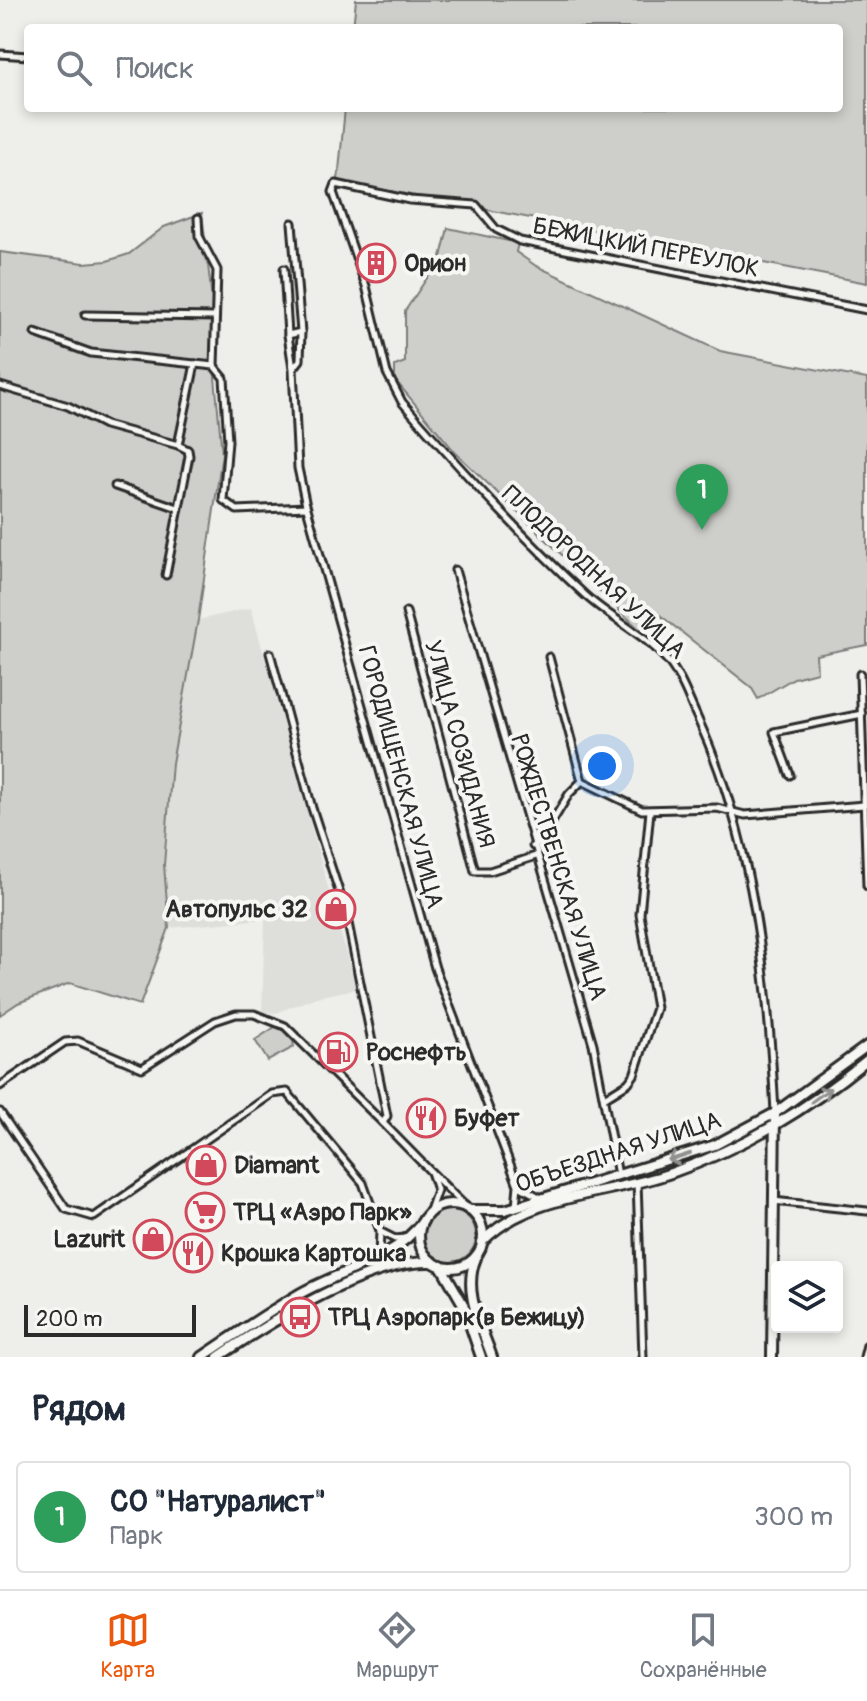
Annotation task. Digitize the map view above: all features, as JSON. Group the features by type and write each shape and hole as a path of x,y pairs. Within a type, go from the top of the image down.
{"main road":[{"name":"ОБЪЕЗДНАЯ УЛИЦА","path":"469,1210 496,1212 715,1145 775,1113 867,1046"},
{"name":"ОБЪЕЗДНАЯ УЛИЦА","path":"482,1242 523,1214 693,1165 774,1129 867,1060"},
{"path":"772,1357 775,1113"},
{"path":"202,1357 296,1296 379,1256 408,1238 429,1213 449,1204 469,1210 481,1224 482,1242 470,1282 492,1357"},
{"path":"423,1221 422,1248 437,1264 463,1304 481,1357"},
{"path":"218,1357 280,1317 379,1271 406,1262 461,1266 478,1253"}],"street":[{"path":"0,54 24,56"},
{"name":"БЕЖИЦКИЙ ПЕРЕУЛОК","path":"336,184 410,200 476,205 496,229 520,241 867,310"},
{"name":"ПЛОДОРОДНАЯ УЛИЦА","path":"336,184 333,196 366,286 387,373 402,402 540,552 588,597 667,660 713,753 734,812 768,997 775,1113"},
{"path":"198,218 199,236 217,270 214,366 224,378 228,441 223,500 237,510 306,507"},
{"name":"ГОРОДИЩЕНСКАЯ УЛИЦА","path":"292,223 301,332 300,360 293,369"},
{"name":"ГОРОДИЩЕНСКАЯ УЛИЦА","path":"284,269 298,468 306,507 435,968 518,1185"},
{"path":"85,315 215,317"},
{"path":"288,335 301,332"},
{"path":"35,333 91,353 214,366"},
{"path":"178,445 195,364"},
{"path":"0,386 68,406 105,425 188,450 166,575"},
{"path":"115,486 178,508"},
{"name":"РОЖДЕСТВЕНСКАЯ УЛИЦА","path":"455,570 593,1044 618,1176"},
{"name":"УЛИЦА СОЗИДАНИЯ","path":"406,612 475,871 490,871 536,856"},
{"path":"270,653 312,808 346,913 387,1116 383,1123"},
{"path":"549,657 582,781 622,802 650,811 717,808 754,814 864,805"},
{"path":"860,674 867,886"},
{"path":"790,775 774,732 862,714"},
{"path":"533,846 540,842 569,794 582,781"},
{"path":"604,1098 628,1083 634,1075 656,1008 640,914 650,811"},
{"path":"0,1086 65,1042 78,1041 142,1068 215,1021 236,1014 254,1014 285,1026 469,1210"},
{"path":"0,1112 66,1209 94,1217 272,1094 287,1092 363,1183 380,1231 379,1256"},
{"path":"429,1213 437,1190 431,1172"},
{"path":"636,1181 640,1194 643,1357"},
{"path":"516,1206 518,1185 541,1198"},
{"path":"773,1201 867,1211"},
{"path":"380,1231 395,1239 408,1238"},
{"path":"864,1357 867,1345"}],"shaded area":[{"path":"356,0 867,0 867,283 338,181 345,112 843,112 843,24 353,24"},
{"path":"202,213 214,317 214,366 222,454 198,620 172,763 164,865 169,928 140,1005 70,983 18,1003 0,1015 0,252 84,263 107,261 129,254 164,227"},
{"path":"448,228 518,243 516,252 536,266 720,351 867,379 867,645 816,655 817,672 794,678 758,699 751,687 651,608 640,630 455,452 395,380 395,366 405,362 405,311 441,257"},
{"path":"251,608 356,989 316,997 276,1013 262,1012 265,919 169,928 164,865 172,763 198,620"},
{"path":"278,1025 293,1041 294,1047 268,1061 255,1040"},
{"path":"450,1210 468,1218 476,1236 468,1254 450,1262 432,1254 424,1236 432,1218"}],"place":[{"name":"Орион","path":"376,263"},
{"name":"СО \"Натуралист\"","path":"702,530"},
{"name":"Автопульс 32","path":"336,909"},
{"name":"Роснефть","path":"338,1052"},
{"name":"Буфет","path":"426,1118"},
{"name":"Diamant","path":"206,1165"},
{"name":"ТРЦ «Аэро Парк»","path":"205,1212"},
{"name":"Lazurit","path":"153,1239"},
{"name":"Крошка Картошка","path":"193,1253"},
{"name":"ТРЦ Аэропарк(в Бежицу)","path":"300,1317"}]}
